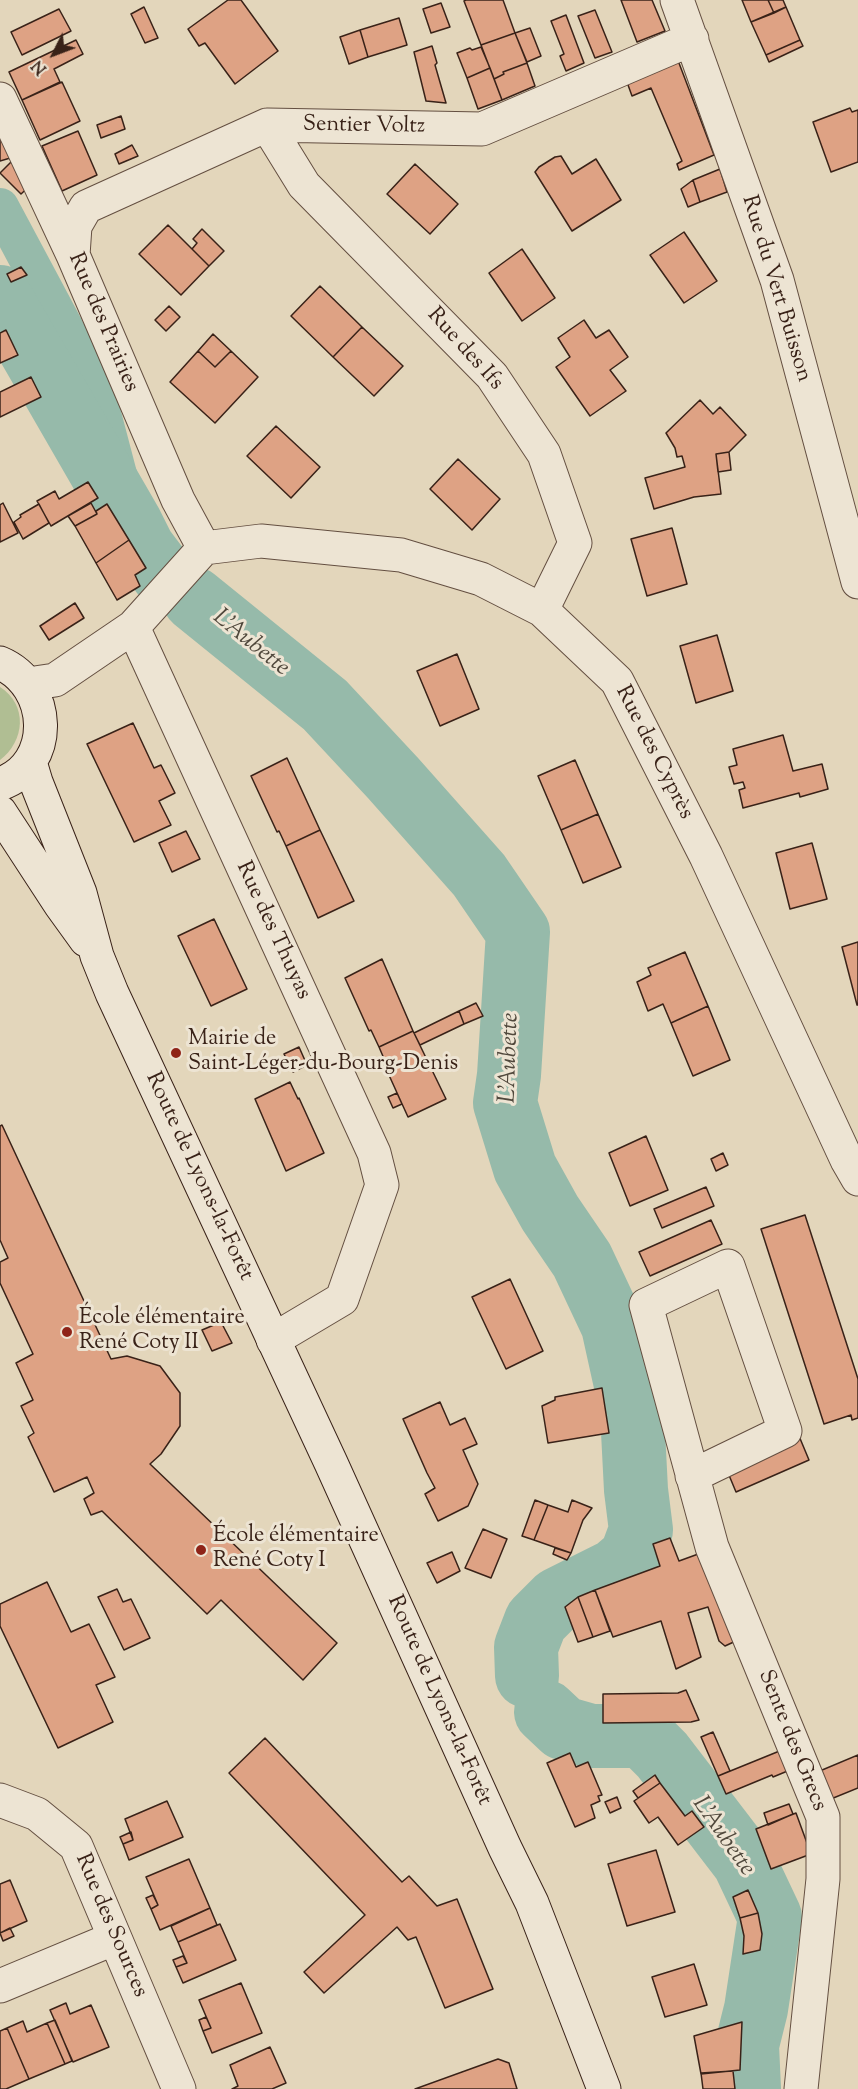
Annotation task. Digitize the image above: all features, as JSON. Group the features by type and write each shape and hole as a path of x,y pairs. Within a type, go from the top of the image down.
{"street":[{"name":"Rue du Vert Buisson","path":"677,0 777,280 858,582"},
{"name":"Sentier Voltz","path":"73,255 75,226 86,207 267,125 482,129 692,39"},
{"name":"Rue des Prairies","path":"0,99 73,255 178,500 204,548"},
{"name":"Rue des Ifs","path":"267,125 304,185 492,376 544,454 575,543 542,610"},
{"name":"Rue des Cyprès","path":"204,548 261,541 401,555 481,579 542,610 617,681 706,856 847,1160 858,1179"},
{"path":"28,684 54,680 133,627 204,548"},
{"name":"Rue des Thuyas","path":"133,627 374,1153 382,1185 342,1299 273,1340"},
{"path":"0,663 13,670 28,684 38,702 42,722 39,742 30,762 19,773 0,784"},
{"name":"Route de Lyons-la-Forêt","path":"30,762 80,893 97,956 532,1903 604,2089"},
{"name":"Route de Lyons-la-Forêt","path":"0,812 97,956"},
{"name":"Sente des Grecs","path":"692,1476 785,1431 728,1266 646,1305 692,1476 712,1547 823,1817 823,1879 801,2089"},
{"name":"Rue des Sources","path":"0,1800 37,1814 76,1846 179,2089"},
{"path":"0,1986 115,1938"}],"green space":[{"path":"0,687 15,703 20,723 14,743 0,760"}],"building":[{"path":"228,0 241,0 278,51 235,84 205,43 199,46 188,29"},
{"path":"503,0 515,33 481,45 464,1"},
{"path":"621,0 652,0 665,31 637,42"},
{"path":"742,0 768,0 774,13 751,22"},
{"path":"768,0 783,0 786,7 774,13"},
{"path":"441,3 450,27 431,33 423,9"},
{"path":"144,7 158,38 145,43 131,14"},
{"path":"786,7 800,40 766,55 751,22"},
{"path":"59,9 71,31 22,55 11,32"},
{"path":"595,10 612,52 595,58 578,16"},
{"path":"566,15 584,63 566,71 560,56 564,54 551,21"},
{"path":"399,18 407,45 368,57 360,30"},
{"path":"530,28 541,56 527,62 515,33"},
{"path":"360,30 368,57 349,64 340,37"},
{"path":"515,33 527,63 503,72 504,74 494,79 481,45"},
{"path":"76,40 83,54 54,69 60,82 22,100 9,72"},
{"path":"800,40 803,46 769,62 766,55"},
{"path":"432,46 446,103 426,101 414,52"},
{"path":"481,47 490,68 467,78 457,53"},
{"path":"674,50 714,155 679,170 677,164 682,161 651,88 632,96 623,71"},
{"path":"527,63 535,86 502,100 494,79 504,74 503,72"},
{"path":"490,68 502,100 478,109 467,78"},
{"path":"62,82 80,121 40,140 22,100"},
{"path":"850,108 852,112 858,110 858,162 831,172 813,122"},
{"path":"121,116 125,129 101,138 97,125"},
{"path":"0,131 17,156 0,161"},
{"path":"78,131 97,175 62,191 42,146"},
{"path":"132,145 138,156 119,164 115,154"},
{"path":"561,156 572,174 596,159 621,200 572,231 535,172 555,157"},
{"path":"12,161 33,183 21,194 0,173"},
{"path":"415,164 458,204 430,234 387,194"},
{"path":"720,169 727,192 700,202 693,180"},
{"path":"693,180 700,202 688,207 681,189"},
{"path":"168,225 209,266 181,295 139,254"},
{"path":"202,229 224,251 209,266 192,249 197,243 193,239"},
{"path":"684,232 717,281 684,303 650,255"},
{"path":"522,249 555,298 522,321 489,273"},
{"path":"21,267 27,275 11,282 7,274"},
{"path":"320,286 362,327 333,357 291,316"},
{"path":"169,306 180,317 166,331 155,320"},
{"path":"584,320 596,338 609,330 628,357 610,370 626,391 590,416 556,367 570,357 558,338"},
{"path":"362,327 403,366 374,396 333,357"},
{"path":"6,330 18,355 0,363 0,333"},
{"path":"213,334 231,351 215,367 198,351"},
{"path":"198,351 215,367 231,351 258,377 215,423 170,382"},
{"path":"31,377 41,397 0,417 0,392"},
{"path":"700,400 713,414 720,407 746,435 729,452 716,454 721,494 694,497 654,509 645,478 685,467 682,456 677,457 675,448 666,433"},
{"path":"276,426 320,467 291,498 247,456"},
{"path":"729,452 731,470 718,472 716,454"},
{"path":"458,459 500,499 472,530 430,489"},
{"path":"88,482 98,498 51,526 37,501 55,491 59,499"},
{"path":"3,503 18,533 0,542 0,505"},
{"path":"91,503 97,514 75,526 68,516"},
{"path":"39,504 49,523 23,539 14,522 21,517 20,515"},
{"path":"107,504 129,540 96,563 75,526 97,514 96,511"},
{"path":"672,528 687,584 647,596 631,539"},
{"path":"129,540 146,568 135,575 140,586 117,600 96,563"},
{"path":"75,603 84,618 49,640 40,626"},
{"path":"717,635 733,691 696,703 680,646"},
{"path":"457,654 479,709 440,726 417,671"},
{"path":"133,723 154,768 161,765 175,793 159,801 171,825 134,842 87,744"},
{"path":"783,735 793,771 822,764 828,789 800,797 799,793 743,808 739,790 745,788 743,782 734,784 729,767 737,765 733,749"},
{"path":"287,758 320,830 286,846 251,776"},
{"path":"575,760 598,814 561,830 538,776"},
{"path":"598,814 621,867 583,883 561,830"},
{"path":"320,830 354,901 318,918 286,846"},
{"path":"186,831 200,859 172,872 159,843"},
{"path":"812,843 827,899 790,909 776,853"},
{"path":"214,919 247,989 211,1006 178,936"},
{"path":"858,942 858,1005 857,1005 842,947"},
{"path":"685,952 708,1006 671,1023 663,1004 648,1011 637,982 651,975 648,968"},
{"path":"382,959 413,1031 379,1047 371,1030 369,1031 345,978"},
{"path":"476,1003 483,1016 464,1024 459,1011"},
{"path":"708,1006 730,1060 693,1076 671,1023"},
{"path":"459,1011 464,1024 420,1045 414,1033"},
{"path":"413,1031 446,1099 408,1117 383,1062 385,1061 379,1047"},
{"path":"299,1047 307,1065 293,1072 284,1054"},
{"path":"290,1082 324,1153 286,1171 255,1099"},
{"path":"397,1093 402,1104 393,1108 388,1097"},
{"path":"2,1125 111,1359 127,1356 160,1366 180,1393 180,1426 161,1454 150,1464 337,1643 303,1680 221,1600 207,1614 102,1511 91,1515 84,1499 94,1493 87,1477 54,1492 28,1437 34,1433 21,1406 33,1400 16,1363 33,1354 0,1283 0,1262 8,1258 0,1240 0,1126"},
{"path":"646,1136 668,1190 630,1206 609,1153"},
{"path":"723,1153 728,1165 716,1171 711,1159"},
{"path":"706,1187 714,1206 662,1228 654,1209"},
{"path":"805,1215 858,1379 858,1418 852,1420 851,1415 824,1424 761,1229"},
{"path":"711,1220 722,1244 650,1276 639,1252"},
{"path":"510,1279 543,1351 506,1369 472,1297"},
{"path":"221,1322 232,1343 212,1351 202,1330"},
{"path":"602,1388 609,1433 548,1443 542,1406 555,1400 555,1397"},
{"path":"440,1402 450,1425 465,1418 477,1444 463,1450 478,1484 468,1506 438,1521 425,1494 435,1488 403,1419"},
{"path":"799,1436 809,1460 736,1492 726,1468"},
{"path":"535,1500 548,1505 534,1540 522,1536"},
{"path":"572,1500 592,1508 583,1520 571,1553 534,1540 548,1505 568,1512"},
{"path":"483,1529 507,1539 491,1578 465,1568"},
{"path":"670,1538 679,1561 701,1553 738,1640 725,1646 719,1641 708,1607 688,1613 701,1657 676,1669 661,1621 613,1637 595,1590 660,1566 653,1544"},
{"path":"555,1548 571,1553 567,1560 553,1554"},
{"path":"452,1552 460,1571 437,1583 427,1563"},
{"path":"47,1582 71,1632 89,1624 115,1677 96,1685 113,1722 58,1748 0,1626 0,1604"},
{"path":"117,1589 123,1602 131,1599 150,1638 124,1650 98,1597"},
{"path":"595,1590 610,1631 593,1637 578,1597"},
{"path":"578,1597 593,1637 578,1642 565,1607"},
{"path":"686,1690 699,1720 603,1723 603,1694 678,1693"},
{"path":"713,1732 730,1771 718,1776 701,1737"},
{"path":"265,1738 402,1882 409,1876 437,1906 457,1899 493,1989 445,2008 416,1937 408,1940 397,1927 324,1993 304,1972 365,1915 229,1773"},
{"path":"782,1750 790,1770 726,1794 718,1776"},
{"path":"570,1753 576,1767 588,1762 602,1795 598,1796 600,1801 591,1805 595,1818 575,1827 547,1763"},
{"path":"858,1755 858,1788 826,1801 815,1773"},
{"path":"655,1775 660,1783 638,1798 633,1791"},
{"path":"660,1783 685,1816 692,1811 704,1827 678,1845 658,1817 649,1823 634,1801"},
{"path":"617,1797 621,1808 610,1813 605,1802"},
{"path":"167,1801 183,1837 129,1860 123,1844 133,1840 125,1819"},
{"path":"789,1804 793,1814 768,1825 764,1813"},
{"path":"796,1813 811,1854 771,1869 756,1829"},
{"path":"131,1832 133,1840 123,1844 120,1837"},
{"path":"656,1850 675,1912 627,1926 608,1864"},
{"path":"189,1859 210,1908 160,1930 151,1909 158,1905 146,1877"},
{"path":"10,1880 27,1921 0,1933 0,1884"},
{"path":"748,1890 758,1913 740,1918 733,1897"},
{"path":"153,1895 158,1905 151,1909 146,1898"},
{"path":"210,1908 217,1925 178,1942 171,1926"},
{"path":"758,1913 762,1934 760,1950 743,1954 744,1936 740,1918"},
{"path":"220,1924 236,1960 183,1983 176,1967 187,1963 178,1942"},
{"path":"10,1928 14,1936 3,1941 0,1933"},
{"path":"183,1956 187,1963 176,1967 173,1960"},
{"path":"694,1964 707,2005 665,2017 652,1977"},
{"path":"241,1983 262,2033 212,2053 203,2031 211,2028 199,2000"},
{"path":"66,2003 70,2014 91,2005 109,2047 73,2062 50,2010"},
{"path":"206,2017 211,2028 203,2031 199,2020"},
{"path":"55,2020 72,2061 65,2064 47,2023"},
{"path":"23,2021 27,2032 47,2023 65,2064 29,2079 7,2028"},
{"path":"742,2022 740,2070 701,2074 694,2036"},
{"path":"7,2028 29,2079 6,2089 0,2089 0,2031"},
{"path":"270,2047 286,2083 272,2089 232,2089 238,2086 230,2065"},
{"path":"498,2059 509,2063 517,2089 415,2089"},
{"path":"733,2071 735,2089 703,2089 701,2073"}],"waterway":[{"path":"0,207 94,383 131,524"},
{"name":"L'Aubette","path":"0,297 143,548 168,581"},
{"name":"L'Aubette","path":"194,599 325,705 479,875 518,932 509,1075 505,1103 525,1168 550,1213 582,1260 613,1326 632,1412 636,1490 641,1530 631,1557 616,1570 558,1599 536,1621 526,1647 527,1676"},
{"name":"L'Aubette","path":"546,1712 563,1728 591,1736 643,1736 662,1755 744,1862 770,1917 756,2009 747,2045 749,2089"}],"place":[{"name":"Mairie de Saint-Léger-du-Bourg-Denis","path":"176,1053"},
{"name":"École élémentaire René Coty II","path":"67,1332"},
{"name":"École élémentaire René Coty I","path":"201,1550"}]}
